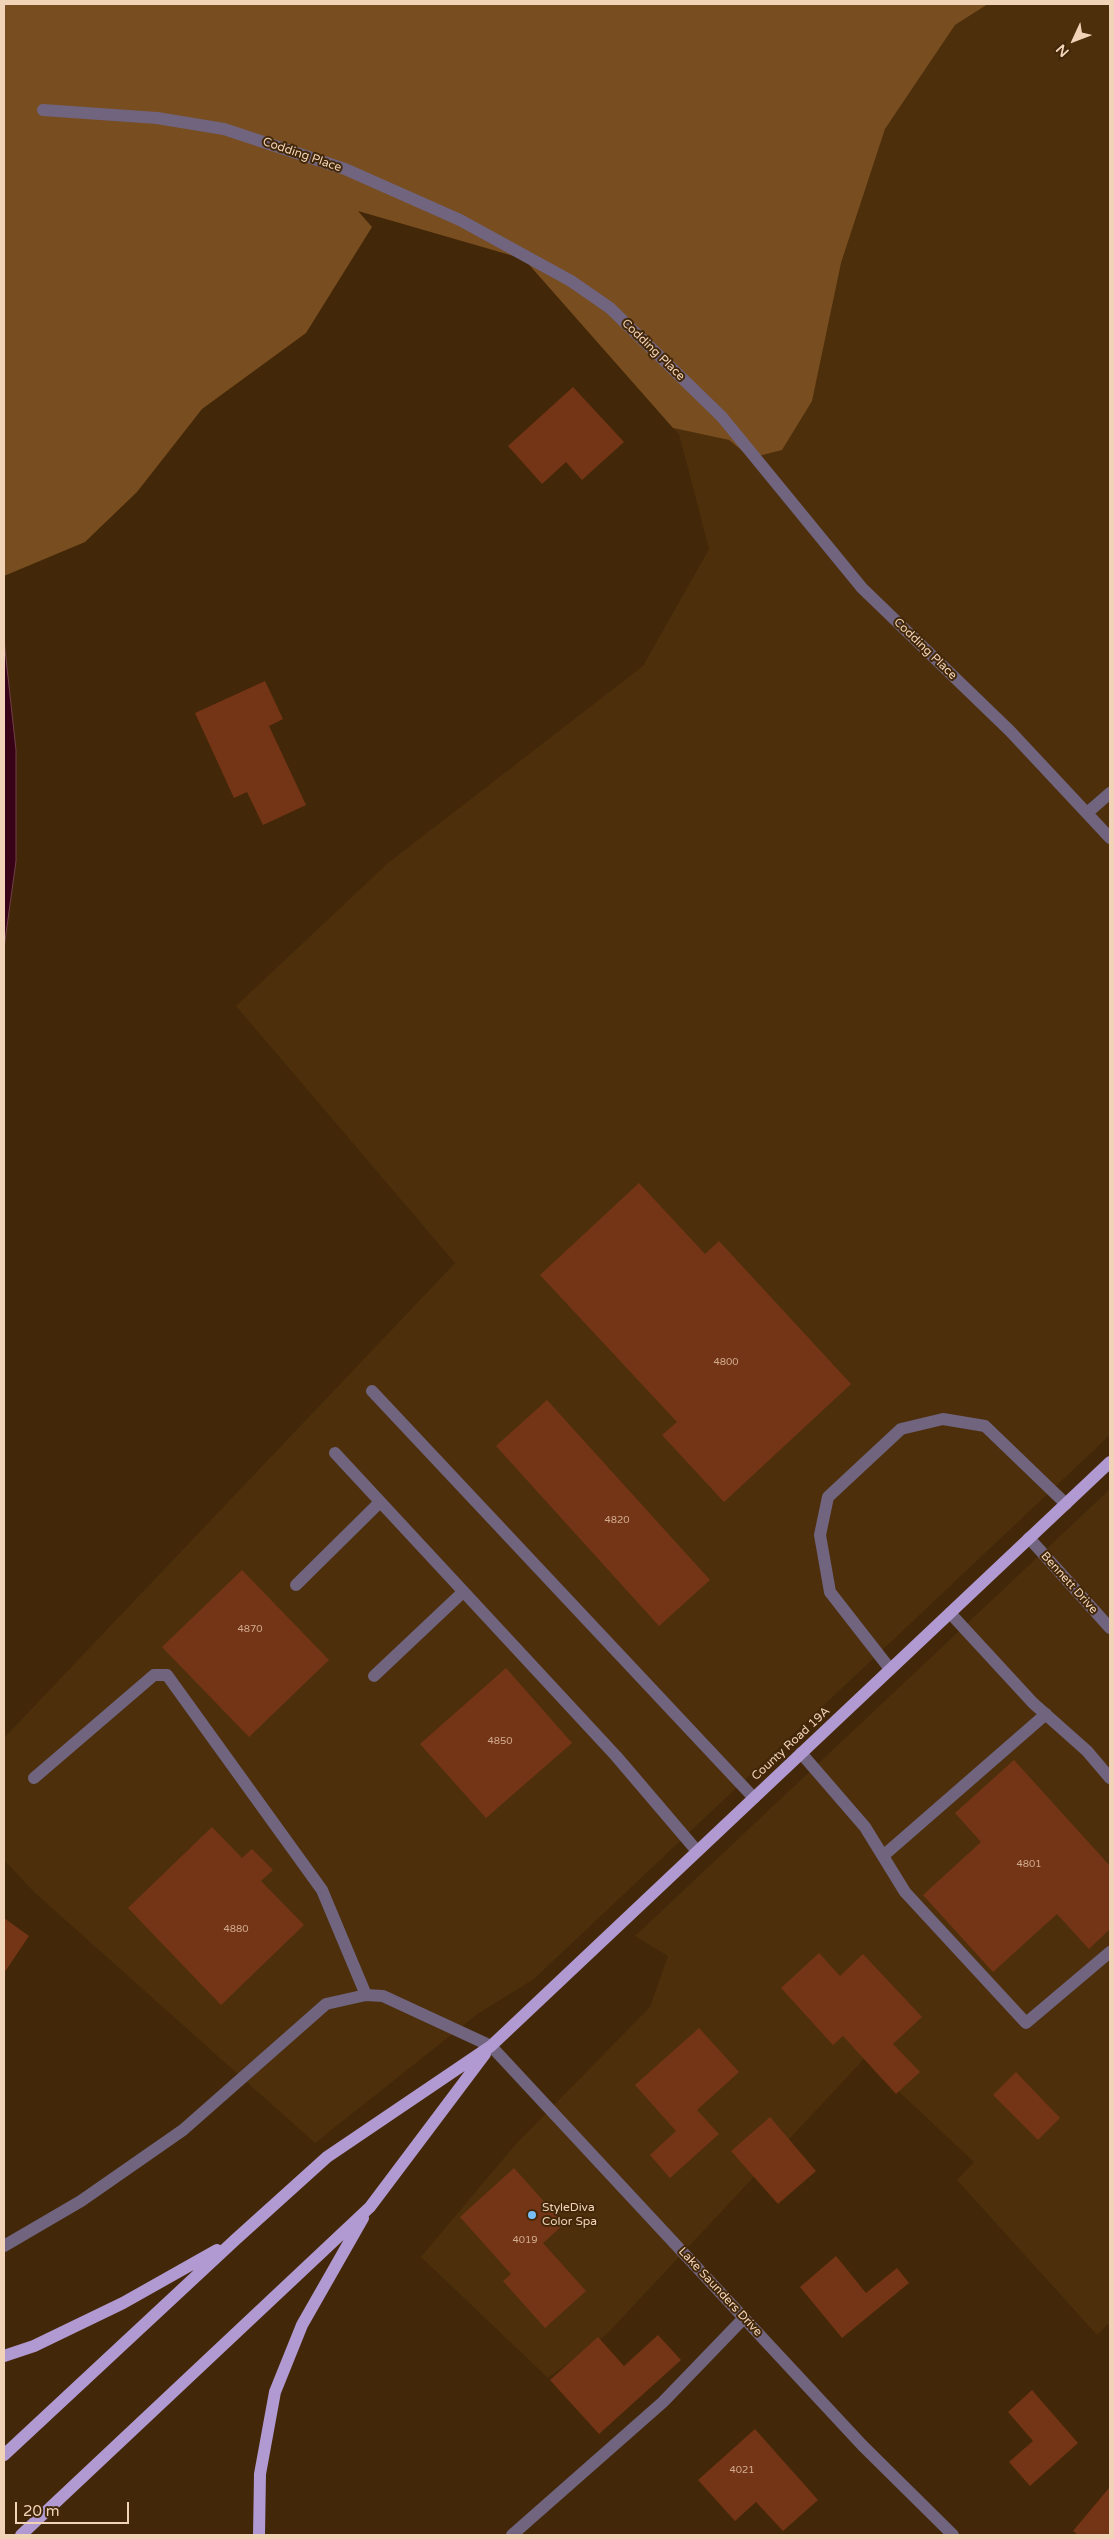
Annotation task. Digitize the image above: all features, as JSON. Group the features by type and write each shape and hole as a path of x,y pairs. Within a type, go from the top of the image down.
{"main road":[{"name":"County Road 19A","path":"491,2046 1110,1462"},
{"path":"259,2535 260,2474 275,2392 302,2325 370,2207 491,2046"},
{"path":"4,2456 235,2240 327,2158 491,2046"},
{"path":"22,2535 370,2207"},
{"path":"4,2356 34,2346 123,2303 235,2240"}],"street":[{"name":"Codding Place","path":"43,110 158,118 224,129 345,170 460,220 572,281 610,308 722,417 862,588 1010,731 1110,838"},
{"path":"1087,813 1110,793"},
{"path":"372,1391 754,1798"},
{"path":"890,1670 830,1592 820,1535 828,1496 901,1429 943,1419 985,1426 1066,1504"},
{"path":"335,1454 616,1756 697,1851"},
{"path":"296,1585 380,1502"},
{"name":"Bennett Drive","path":"1029,1538 1110,1628"},
{"path":"374,1676 463,1592"},
{"path":"950,1613 1046,1714 1087,1751 1110,1778"},
{"path":"34,1778 154,1675 167,1676 322,1890 366,1995"},
{"path":"883,1856 1046,1714"},
{"path":"802,1753 864,1827 905,1892 1026,2023 1110,1952"},
{"path":"4,2246 81,2201 183,2130 326,2004 366,1995 383,1996 491,2046"},
{"name":"Lake Saunders Drive","path":"491,2046 862,2444 953,2535"},
{"path":"512,2535 662,2402 744,2318"}],"shaded area":[{"path":"4,4 988,4 955,25 885,129 841,263 812,401 782,450 751,458 729,440 673,428 524,259 358,211 372,227 306,333 202,409 137,492 85,542 4,576"},
{"path":"988,4 1110,4 1110,1435 534,1979 479,2013 315,2143 34,1892 4,1860 4,1738 455,1263 236,1006 388,863 643,666 709,549 679,434 673,428 729,440 751,458 841,263 885,129 955,25"},
{"path":"4,640 16,750 16,861 4,948"},
{"path":"1110,1489 1110,2322 1097,2335 957,2180 974,2162 864,2059 606,2335 548,2378 421,2257 515,2145 650,2007 668,1956 635,1936"}],"building":[{"path":"573,387 624,442 582,480 566,462 542,484 508,446"},
{"path":"265,681 283,719 269,726 306,805 263,825 247,792 234,798 195,713"},
{"path":"639,1183 705,1254 719,1241 851,1384 724,1502 662,1435 677,1422 540,1275"},
{"path":"547,1400 710,1580 659,1626 496,1446"},
{"path":"242,1570 329,1660 249,1737 162,1647"},
{"path":"506,1668 572,1743 486,1818 420,1744"},
{"path":"1014,1760 1110,1866 1110,1929 1089,1949 1057,1914 993,1972 923,1895 981,1842 955,1813"},
{"path":"212,1827 242,1858 252,1849 273,1870 261,1881 304,1925 221,2005 128,1908"},
{"path":"4,1918 29,1936 4,1973"},
{"path":"819,1953 840,1976 863,1954 922,2017 893,2044 920,2072 896,2094 843,2036 833,2045 781,1988"},
{"path":"699,2028 739,2072 697,2110 719,2134 670,2178 650,2155 676,2131 635,2085"},
{"path":"1016,2072 1060,2118 1038,2140 993,2095"},
{"path":"770,2117 816,2171 778,2204 731,2151"},
{"path":"514,2168 564,2224 543,2243 586,2291 545,2328 503,2281 511,2274 460,2217"},
{"path":"836,2256 866,2293 897,2268 909,2283 842,2338 800,2287"},
{"path":"658,2335 681,2360 599,2434 550,2380 598,2337 624,2366"},
{"path":"1032,2390 1078,2443 1030,2486 1009,2462 1033,2441 1008,2412"},
{"path":"755,2429 818,2500 783,2531 756,2502 735,2521 698,2480"},
{"path":"1109,2488 1110,2535 1078,2535 1073,2531"}],"place":[{"name":"StyleDiva Color Spa","path":"532,2215"}]}
